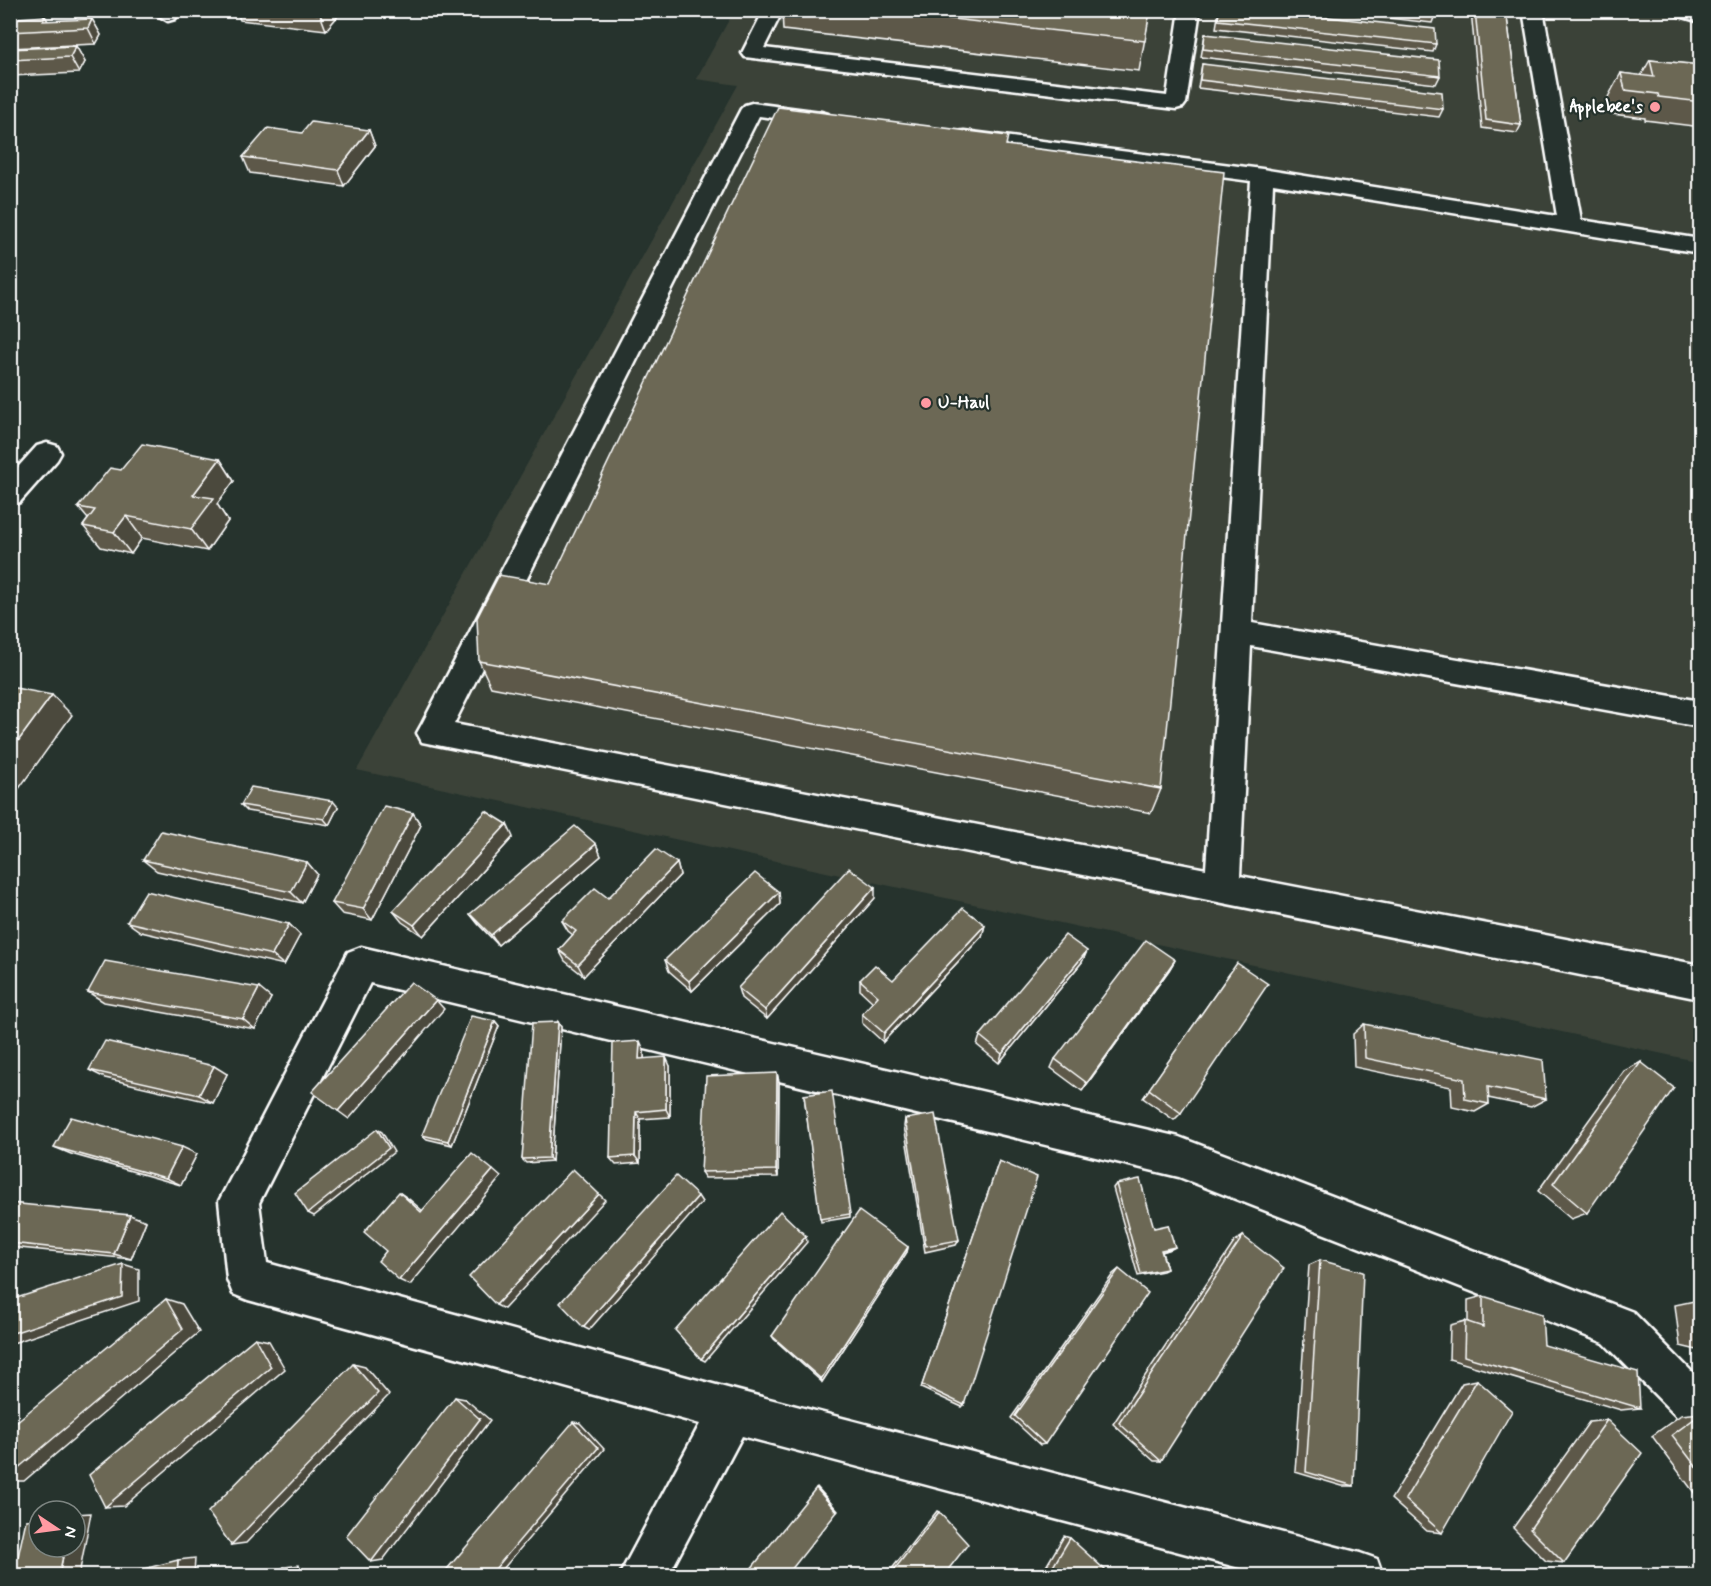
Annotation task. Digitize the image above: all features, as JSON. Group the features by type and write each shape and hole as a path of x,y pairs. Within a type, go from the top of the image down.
{"street":[{"path":"774,10 752,53 1176,103 1190,10"},
{"path":"1533,10 1569,223"},
{"path":"1680,10 1701,16"},
{"path":"847,122 752,109 433,733 1701,982"},
{"path":"942,134 1262,176 1569,223 1701,246"},
{"path":"1222,889 1262,176"},
{"path":"10,495 47,453"},
{"path":"1236,632 1701,714"},
{"path":"1360,1575 731,1411 248,1279 239,1201 361,964 1179,1156 1618,1327 1701,1410"},
{"path":"642,1575 731,1411"}],"shaded area":[{"path":"734,11 1700,11 1700,1062 357,770 738,85 696,79"}],"building":[{"path":"287,10 323,10 320,14"},
{"path":"874,10 1150,10 1145,41"},
{"path":"1219,10 1265,10 1435,29 1436,44 1218,20"},
{"path":"1394,10 1435,10 1435,15"},
{"path":"1475,10 1506,10 1521,125 1486,120"},
{"path":"45,16 43,21 92,19 88,28 10,32 10,23 16,22 18,18"},
{"path":"1205,34 1439,60 1440,76 1203,49"},
{"path":"76,46 70,57 10,60 10,49"},
{"path":"1650,60 1701,65 1701,102 1625,90 1621,73 1654,77"},
{"path":"1202,64 1442,92 1443,109 1200,80"},
{"name":"U-Haul","path":"778,107 1008,136 1006,145 1224,172 1161,789 479,661 477,618 499,575 550,584"},
{"path":"311,122 369,130 338,170 243,157 268,128 302,133"},
{"path":"142,444 220,459 193,495 214,498 191,529 126,516 114,532 83,526 95,510 78,507 110,468 121,470"},
{"path":"10,687 52,695 10,752"},
{"path":"251,787 333,801 324,819 241,805"},
{"path":"384,806 413,813 363,909 332,903"},
{"path":"486,811 507,824 414,925 393,911"},
{"path":"575,826 596,844 491,935 470,914"},
{"path":"161,831 307,862 291,892 143,860"},
{"path":"656,849 677,863 578,965 559,950 576,931 562,921 595,888 608,898"},
{"path":"849,868 875,887 765,1010 738,988"},
{"path":"755,873 779,892 689,981 665,960"},
{"path":"146,891 289,924 272,955 127,922"},
{"path":"963,908 985,925 884,1033 862,1014 878,996 860,980 875,965 893,980"},
{"path":"1065,935 1087,951 1002,1054 980,1036"},
{"path":"1146,940 1175,960 1087,1083 1055,1059"},
{"path":"105,961 259,988 243,1019 88,992"},
{"path":"1237,963 1268,984 1181,1113 1149,1089"},
{"path":"411,982 436,1000 338,1111 312,1092"},
{"path":"471,1016 495,1021 448,1141 422,1135"},
{"path":"558,1022 549,1158 522,1159 532,1023"},
{"path":"1364,1024 1543,1060 1546,1099 1488,1087 1489,1104 1465,1099 1464,1079 1365,1058"},
{"path":"105,1041 214,1066 199,1095 89,1070"},
{"path":"640,1041 639,1059 666,1057 666,1109 636,1112 635,1156 610,1158 613,1043"},
{"path":"1641,1062 1674,1088 1587,1213 1553,1184"},
{"path":"777,1073 776,1170 701,1172 706,1076"},
{"path":"832,1091 850,1214 820,1219 804,1095"},
{"path":"935,1114 959,1240 926,1246 905,1119"},
{"path":"71,1117 182,1147 166,1178 54,1147"},
{"path":"377,1129 389,1148 308,1213 295,1193"},
{"path":"472,1153 493,1170 399,1280 378,1261 386,1251 364,1232 399,1192 421,1212"},
{"path":"999,1161 1037,1177 964,1405 922,1385"},
{"path":"573,1169 599,1194 496,1305 469,1277"},
{"path":"676,1176 698,1196 583,1327 560,1303"},
{"path":"1140,1179 1154,1228 1168,1225 1175,1247 1161,1250 1167,1269 1141,1274 1116,1184"},
{"path":"10,1203 130,1215 114,1254 10,1243"},
{"path":"780,1211 806,1236 701,1359 675,1330"},
{"path":"859,1211 908,1247 821,1379 772,1336"},
{"path":"1243,1236 1284,1268 1161,1461 1119,1423"},
{"path":"1320,1260 1363,1272 1354,1486 1306,1472"},
{"path":"123,1264 122,1297 10,1334 10,1300"},
{"path":"1119,1269 1148,1293 1045,1444 1015,1416"},
{"path":"1483,1296 1542,1314 1544,1345 1638,1372 1640,1408 1464,1356 1465,1321 1483,1327"},
{"path":"166,1299 183,1329 10,1475 10,1427"},
{"path":"1694,1301 1701,1303 1701,1343 1700,1343"},
{"path":"255,1338 271,1367 105,1507 89,1475"},
{"path":"353,1364 378,1393 231,1545 208,1512"},
{"path":"1477,1380 1512,1411 1442,1533 1405,1499"},
{"path":"455,1397 480,1419 371,1562 346,1536"},
{"path":"1701,1414 1701,1473 1672,1435"},
{"path":"1607,1420 1642,1453 1564,1563 1530,1529"},
{"path":"573,1422 598,1448 490,1575 442,1575"},
{"path":"816,1488 837,1512 787,1575 746,1575"},
{"path":"939,1512 968,1544 944,1575 890,1575"},
{"path":"26,1520 27,1559 62,1559 59,1575 14,1575"},
{"path":"1070,1538 1105,1570 1102,1575 1048,1575"},
{"path":"178,1560 177,1575 132,1575 132,1572"},
{"path":"284,1567 287,1575 270,1575"}],"place":[{"name":"Applebee's","path":"1655,107"},
{"name":"U-Haul","path":"926,403"}]}
